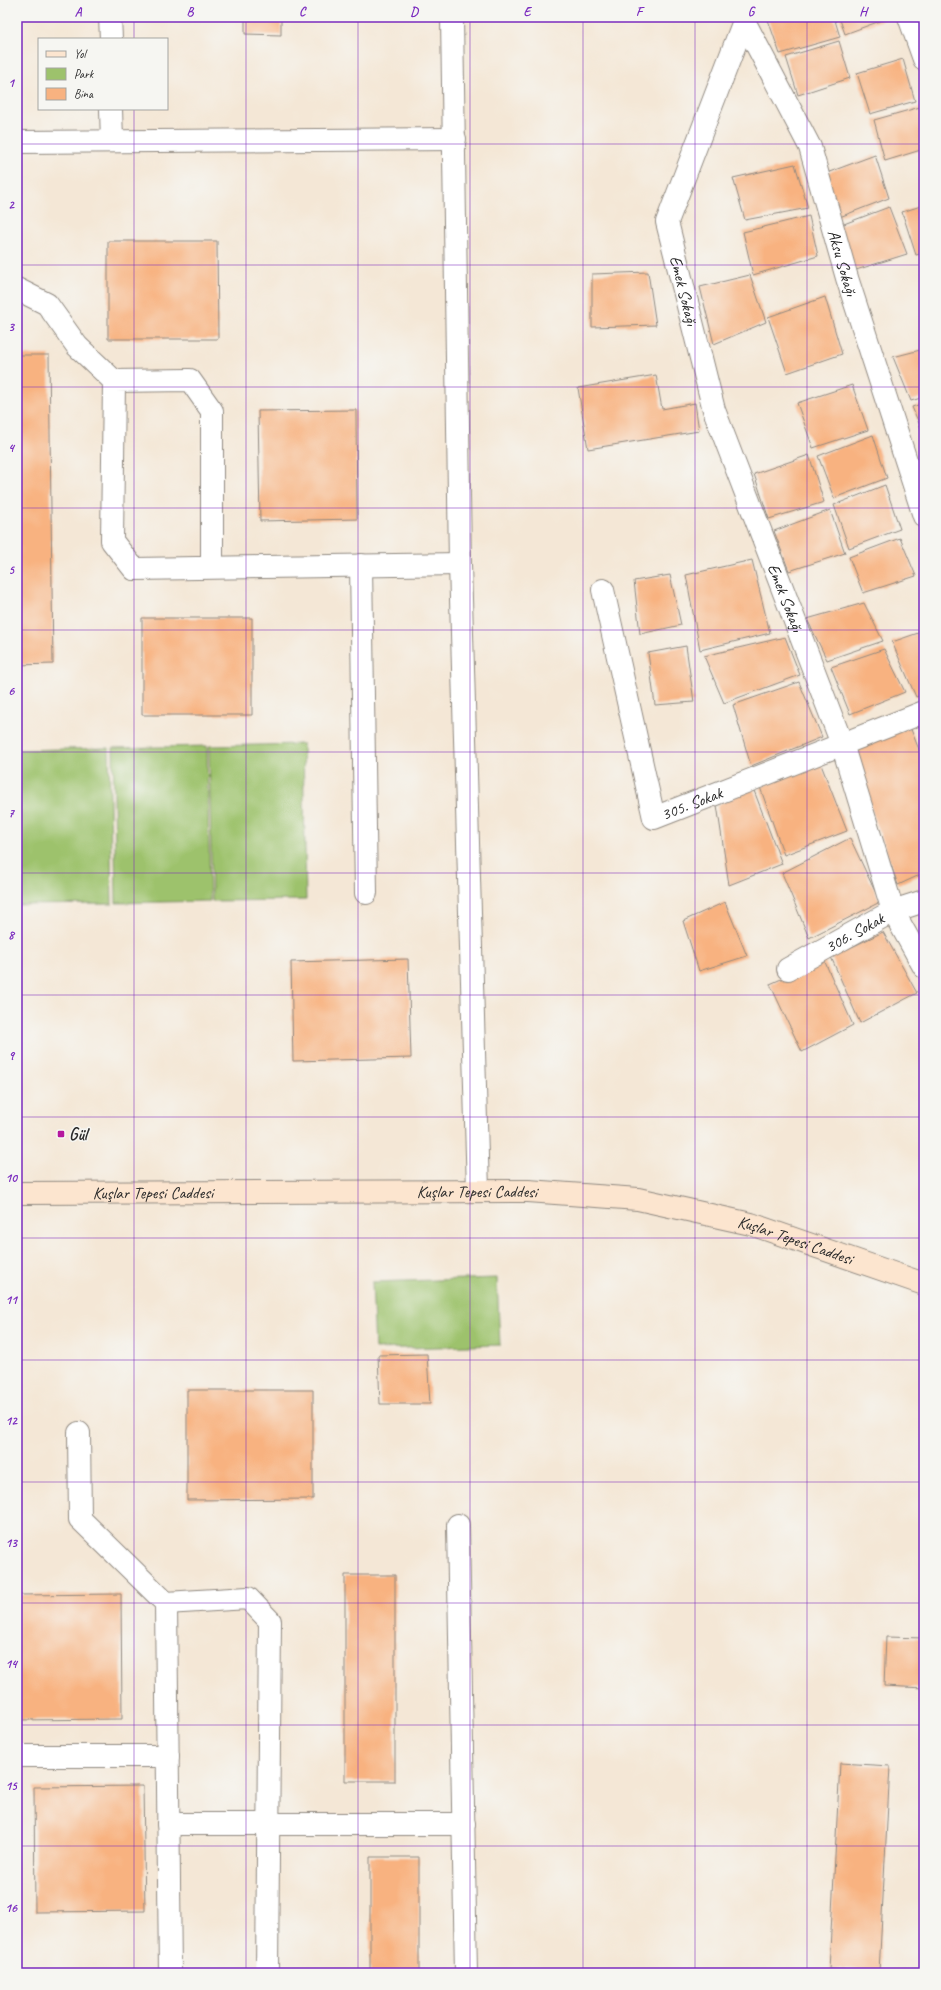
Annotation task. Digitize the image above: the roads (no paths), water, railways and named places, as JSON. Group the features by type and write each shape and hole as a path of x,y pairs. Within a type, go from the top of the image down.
{"street":[{"path":"110,17 111,38"},
{"path":"452,17 460,564 478,1191"},
{"path":"909,17 924,59"},
{"name":"Emek Sokağı","path":"743,19 667,222 714,410 842,744 893,911 924,967"},
{"name":"Aksu Sokağı","path":"743,19 810,147 847,278 924,516"},
{"path":"111,110 112,141"},
{"path":"17,142 454,139"},
{"path":"17,289 47,304 77,346 114,382 190,380 212,410 212,567"},
{"path":"114,382 112,541 134,568 460,564"},
{"path":"361,565 366,894"},
{"name":"305. Sokak","path":"603,590 654,818 924,712"},
{"name":"306. Sokak","path":"788,969 893,911 924,901"},
{"name":"Kuşlar Tepesi Caddesi","path":"17,1193 528,1191 638,1199 751,1224 924,1284"},
{"path":"79,1433 80,1519 166,1602 170,1973"},
{"path":"458,1525 466,1973"},
{"path":"166,1602 248,1598 270,1621 267,1973"},
{"path":"17,1756 168,1756"},
{"path":"168,1824 464,1824"}],"place":[{"name":"Gül","path":"61,1134"}]}
